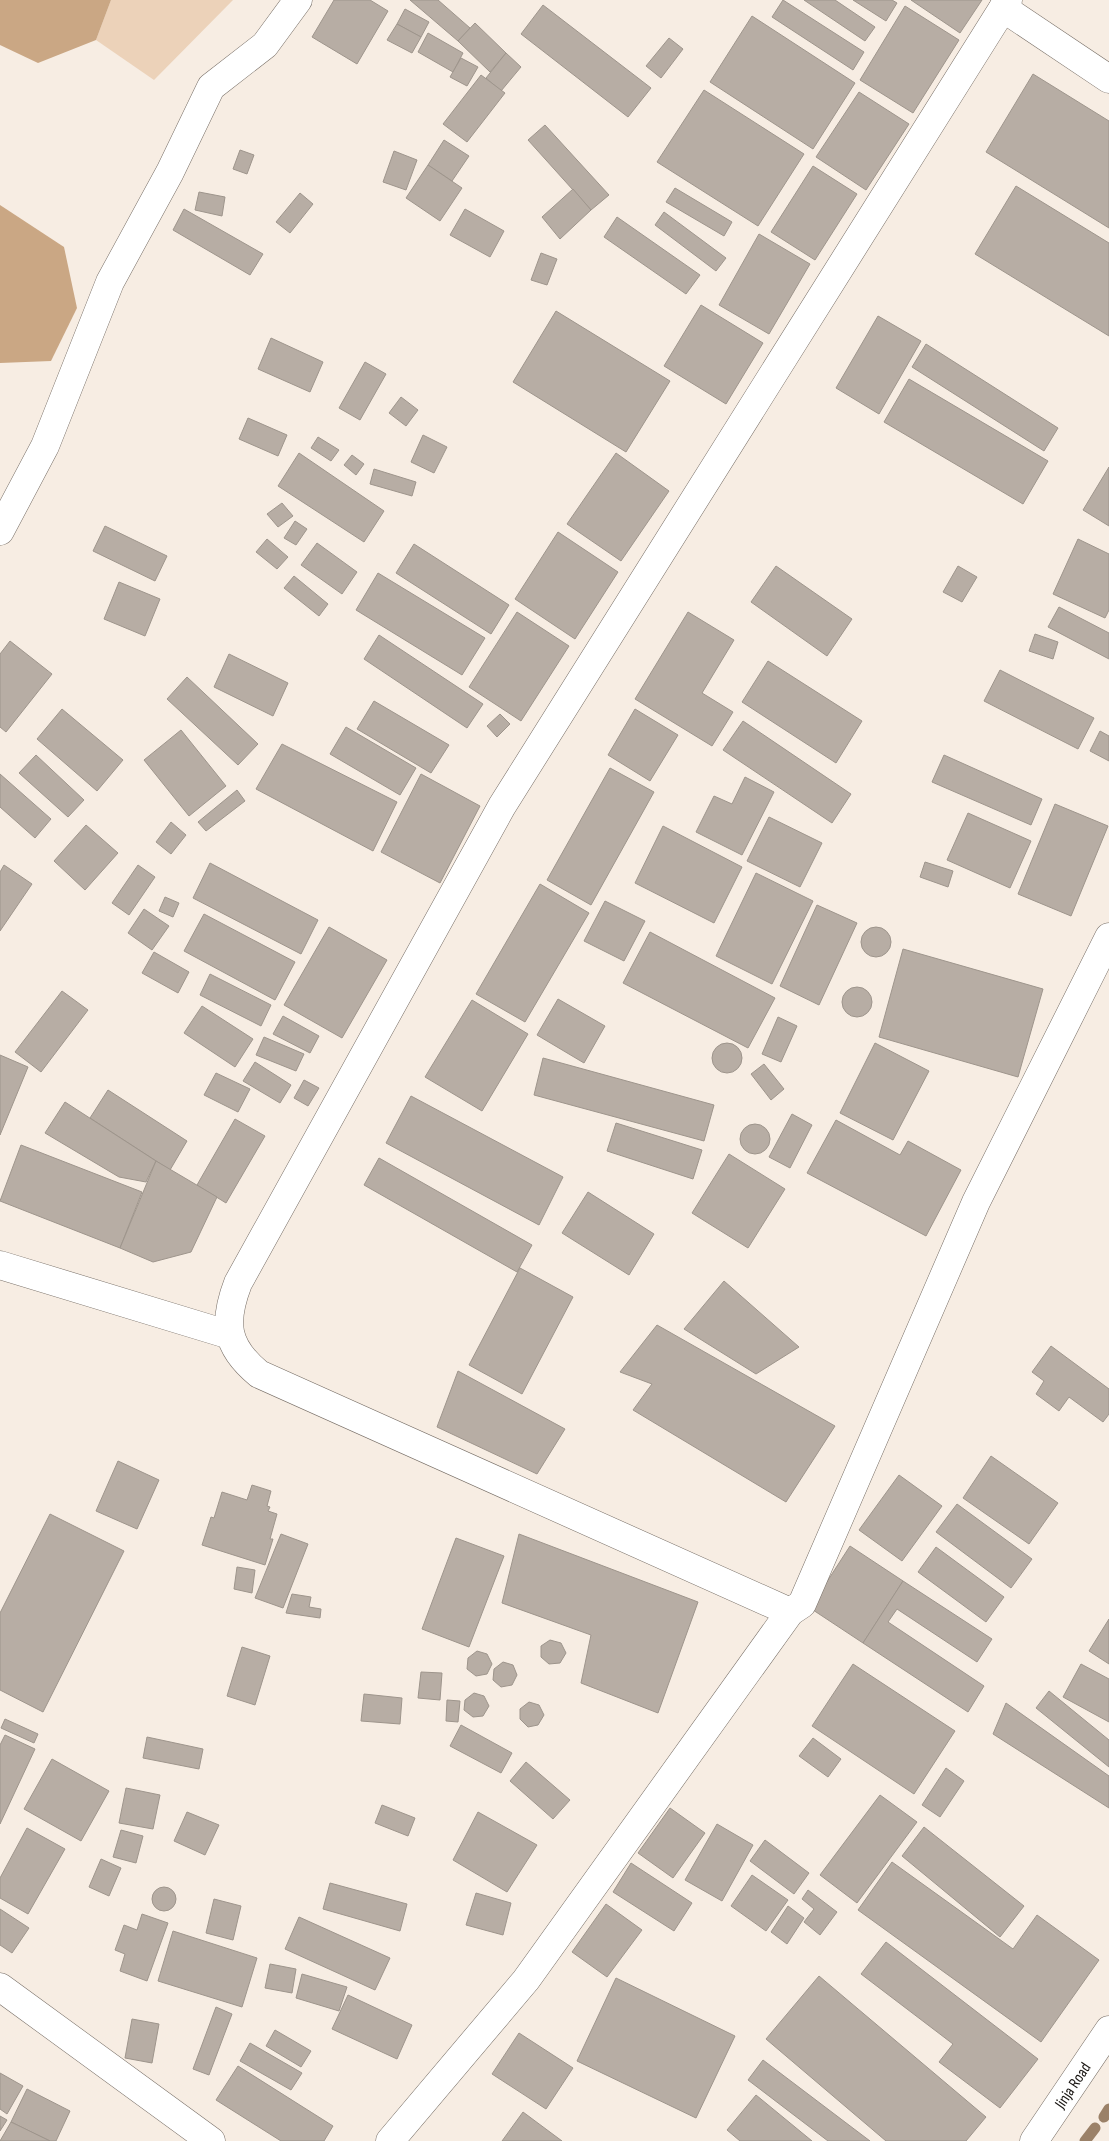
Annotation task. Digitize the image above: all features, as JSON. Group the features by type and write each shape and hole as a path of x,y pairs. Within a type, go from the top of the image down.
{"street":[{"path":"0,531 45,446 110,282 170,172 211,87 265,45 298,0"},
{"path":"790,1612 259,1374 243,1361 230,1335 228,1322 231,1301 238,1283 502,806 1005,4 1109,79"},
{"path":"390,2141 526,1980 790,1612 802,1604 976,1202 1109,937"},
{"path":"0,1265 230,1335"},
{"path":"0,1987 211,2141"},
{"name":"Jinja Road","path":"1034,2141 1109,2030"}],"shaded area":[{"path":"0,0 111,0 96,40 38,63 0,45"},
{"path":"111,0 233,0 154,80 96,40"},
{"path":"0,205 64,247 77,308 51,361 0,363"}],"building":[{"path":"334,0 370,0 388,11 357,64 312,37"},
{"path":"410,0 438,0 470,28 458,41"},
{"path":"783,0 864,52 853,70 772,17"},
{"path":"804,0 835,0 875,27 865,41"},
{"path":"853,0 892,0 897,3 886,21"},
{"path":"911,0 982,0 960,33"},
{"path":"543,5 651,88 628,117 521,34"},
{"path":"905,6 959,40 913,113 860,80"},
{"path":"405,9 429,22 421,37 397,24"},
{"path":"752,16 855,83 813,149 710,82"},
{"path":"475,23 506,53 490,72 458,41"},
{"path":"397,24 421,37 412,53 387,40"},
{"path":"428,33 463,53 453,72 418,52"},
{"path":"669,38 683,49 661,78 646,66"},
{"path":"506,53 521,67 501,91 486,78"},
{"path":"461,58 478,67 467,86 450,77"},
{"path":"1033,74 1109,121 1109,228 986,152"},
{"path":"481,75 505,93 467,142 443,124"},
{"path":"704,90 804,154 758,226 657,162"},
{"path":"859,92 909,124 866,190 816,157"},
{"path":"545,125 609,195 591,210 528,140"},
{"path":"444,140 469,156 452,181 428,165"},
{"path":"240,150 254,155 247,174 233,169"},
{"path":"394,151 417,160 406,190 383,182"},
{"path":"428,165 462,188 440,221 406,198"},
{"path":"813,166 857,194 815,260 771,232"},
{"path":"1016,186 1109,243 1109,336 975,254"},
{"path":"675,188 732,222 724,236 666,202"},
{"path":"573,189 591,210 560,239 542,217"},
{"path":"199,192 225,197 222,216 195,210"},
{"path":"300,193 313,204 290,233 276,222"},
{"path":"184,209 263,254 250,275 173,230"},
{"path":"465,209 504,231 490,257 450,235"},
{"path":"664,212 726,258 716,271 655,225"},
{"path":"617,217 700,275 686,294 604,237"},
{"path":"759,234 810,264 769,334 719,305"},
{"path":"541,253 557,259 547,285 531,280"},
{"path":"701,305 763,343 726,404 664,366"},
{"path":"556,311 670,381 626,452 513,382"},
{"path":"878,316 921,341 879,414 836,388"},
{"path":"271,338 323,362 310,392 258,369"},
{"path":"926,344 1058,428 1044,451 912,367"},
{"path":"365,362 386,374 360,420 339,408"},
{"path":"909,379 1048,461 1023,504 884,422"},
{"path":"401,397 418,410 406,426 389,413"},
{"path":"248,418 287,435 278,456 239,439"},
{"path":"423,435 447,447 434,473 411,462"},
{"path":"318,437 339,450 331,461 311,448"},
{"path":"299,453 384,511 364,542 278,486"},
{"path":"616,453 669,491 621,561 567,524"},
{"path":"352,455 364,464 356,475 344,465"},
{"path":"1109,467 1109,526 1083,510"},
{"path":"374,469 416,482 412,496 370,484"},
{"path":"282,503 293,516 278,527 267,514"},
{"path":"295,521 307,529 296,545 284,538"},
{"path":"105,526 167,556 155,581 93,551"},
{"path":"558,532 618,572 575,639 515,599"},
{"path":"267,539 288,557 277,569 256,552"},
{"path":"1078,539 1109,554 1109,610 1105,618 1053,594"},
{"path":"317,543 357,572 342,594 301,565"},
{"path":"414,544 509,605 491,634 396,573"},
{"path":"776,566 852,619 827,656 751,602"},
{"path":"958,566 977,577 962,602 943,592"},
{"path":"378,573 485,638 462,675 356,610"},
{"path":"294,576 328,604 319,616 284,588"},
{"path":"119,582 160,599 145,636 104,619"},
{"path":"1059,607 1109,633 1109,659 1048,627"},
{"path":"517,612 569,646 521,721 469,687"},
{"path":"688,612 734,640 702,693 733,712 712,746 635,699"},
{"path":"1035,634 1058,642 1053,659 1029,651"},
{"path":"379,635 483,704 467,728 364,659"},
{"path":"10,641 52,674 6,732 0,727 0,654"},
{"path":"229,654 288,683 273,716 214,687"},
{"path":"768,661 862,721 836,763 742,702"},
{"path":"1000,670 1094,718 1078,749 984,701"},
{"path":"187,677 258,744 238,765 167,699"},
{"path":"374,701 449,745 431,773 357,729"},
{"path":"62,709 123,760 97,791 37,739"},
{"path":"635,709 678,735 650,781 608,755"},
{"path":"500,714 510,724 497,737 487,726"},
{"path":"743,721 851,794 832,823 723,750"},
{"path":"346,727 416,768 400,795 330,754"},
{"path":"181,730 226,786 189,816 144,760"},
{"path":"1100,731 1109,736 1109,761 1090,751"},
{"path":"282,744 397,802 373,851 256,789"},
{"path":"36,755 84,800 68,817 19,773"},
{"path":"944,755 1042,799 1031,825 932,782"},
{"path":"610,768 654,792 591,905 547,880"},
{"path":"0,774 51,819 35,838 0,807"},
{"path":"421,774 480,806 440,883 381,852"},
{"path":"745,777 774,792 742,855 696,832 714,796 732,804"},
{"path":"237,790 245,801 206,831 198,822"},
{"path":"1055,804 1108,826 1071,916 1018,894"},
{"path":"968,813 1031,841 1010,888 947,860"},
{"path":"769,817 822,843 800,887 747,861"},
{"path":"171,822 186,835 171,854 156,842"},
{"path":"86,825 118,853 85,890 54,861"},
{"path":"663,826 742,867 714,923 635,883"},
{"path":"925,862 953,871 948,887 920,877"},
{"path":"210,863 318,920 301,954 193,898"},
{"path":"4,865 32,884 0,931 0,872"},
{"path":"138,865 155,877 129,915 112,903"},
{"path":"756,873 813,901 772,984 716,956"},
{"path":"540,884 589,913 525,1022 476,994"},
{"path":"165,897 179,903 173,917 159,911"},
{"path":"605,901 645,921 624,961 584,941"},
{"path":"817,905 857,923 819,1005 780,986"},
{"path":"144,909 169,926 152,950 128,933"},
{"path":"204,914 295,962 275,1000 184,951"},
{"path":"329,927 387,960 342,1038 284,1005"},
{"path":"876,927 887,931 891,942 887,953 876,957 865,953 861,942 865,931"},
{"path":"650,932 775,998 748,1048 623,983"},
{"path":"903,949 1043,989 1018,1077 879,1037"},
{"path":"154,952 189,972 178,993 142,973"},
{"path":"210,974 271,1005 261,1026 200,995"},
{"path":"857,987 868,991 872,1002 868,1013 857,1017 846,1013 842,1002 846,991"},
{"path":"62,991 88,1010 41,1072 15,1052"},
{"path":"558,999 605,1026 584,1063 537,1035"},
{"path":"472,1000 528,1034 482,1111 425,1077"},
{"path":"202,1006 253,1039 235,1067 184,1033"},
{"path":"283,1016 319,1036 310,1053 273,1034"},
{"path":"778,1017 797,1026 781,1062 762,1054"},
{"path":"264,1037 304,1054 296,1071 256,1055"},
{"path":"727,1043 738,1047 742,1058 738,1069 727,1073 716,1069 712,1058 716,1047"},
{"path":"875,1043 929,1071 893,1140 840,1113"},
{"path":"0,1055 28,1067 0,1135"},
{"path":"543,1058 714,1105 704,1141 534,1095"},
{"path":"255,1062 291,1085 280,1103 243,1081"},
{"path":"764,1064 784,1089 771,1100 751,1074"},
{"path":"216,1073 250,1089 238,1112 204,1095"},
{"path":"304,1080 319,1088 308,1106 294,1098"},
{"path":"108,1090 187,1141 170,1170 90,1118"},
{"path":"411,1096 563,1177 539,1225 386,1143"},
{"path":"65,1102 156,1161 146,1182 119,1177 45,1133"},
{"path":"792,1114 812,1125 790,1168 769,1157"},
{"path":"235,1119 265,1136 226,1203 197,1185"},
{"path":"836,1120 900,1155 908,1141 961,1170 926,1236 807,1173"},
{"path":"616,1123 702,1150 693,1179 607,1151"},
{"path":"755,1124 766,1128 770,1139 766,1150 755,1154 744,1150 740,1139 744,1128"},
{"path":"21,1145 142,1192 120,1248 0,1201"},
{"path":"729,1154 785,1189 748,1248 692,1213"},
{"path":"379,1158 532,1245 517,1272 364,1185"},
{"path":"156,1161 217,1197 191,1252 153,1262 120,1248"},
{"path":"588,1192 654,1234 629,1275 562,1233"},
{"path":"520,1268 573,1297 522,1394 469,1365"},
{"path":"724,1281 799,1347 756,1374 684,1329"},
{"path":"657,1325 835,1426 786,1502 633,1410 652,1384 620,1372"},
{"path":"1051,1346 1109,1389 1109,1414 1103,1422 1069,1397 1059,1411 1036,1394 1044,1381 1032,1372"},
{"path":"458,1371 565,1429 537,1474 437,1427"},
{"path":"991,1456 1058,1503 1029,1544 963,1498"},
{"path":"118,1461 159,1480 137,1529 96,1511"},
{"path":"899,1475 942,1506 902,1561 859,1530"},
{"path":"252,1485 271,1491 267,1506 270,1507 268,1511 277,1514 270,1539 273,1539 265,1565 202,1545 211,1517 214,1518 222,1492 247,1500"},
{"path":"957,1504 1032,1559 1011,1588 936,1532"},
{"path":"50,1514 124,1551 43,1712 0,1690 0,1613"},
{"path":"281,1534 308,1544 283,1608 255,1598"},
{"path":"519,1534 698,1602 658,1713 581,1683 591,1635 502,1603"},
{"path":"456,1538 504,1556 469,1647 422,1629"},
{"path":"850,1546 903,1581 863,1643 810,1608"},
{"path":"936,1547 1004,1597 986,1622 918,1572"},
{"path":"237,1567 255,1570 252,1593 234,1589"},
{"path":"903,1581 992,1639 977,1662 897,1609 888,1622 984,1686 968,1712 863,1643"},
{"path":"292,1594 311,1597 309,1607 321,1609 320,1618 286,1613"},
{"path":"1109,1619 1109,1664 1089,1651"},
{"path":"550,1640 561,1643 566,1653 560,1663 549,1664 541,1657 541,1646"},
{"path":"242,1647 270,1656 255,1705 227,1696"},
{"path":"477,1651 487,1654 492,1664 487,1674 476,1676 467,1669 468,1658"},
{"path":"503,1662 513,1665 517,1675 512,1685 501,1687 493,1680 494,1669"},
{"path":"853,1664 955,1731 914,1794 812,1726"},
{"path":"1081,1664 1109,1679 1109,1722 1063,1697"},
{"path":"421,1672 442,1673 440,1700 418,1698"},
{"path":"1049,1691 1109,1740 1109,1767 1036,1708"},
{"path":"474,1693 484,1696 489,1706 483,1716 473,1717 464,1710 465,1700"},
{"path":"364,1694 402,1698 400,1724 361,1721"},
{"path":"447,1700 460,1701 458,1722 446,1721"},
{"path":"529,1702 539,1705 544,1715 538,1725 528,1727 520,1719 520,1709"},
{"path":"1006,1703 1109,1776 1109,1808 993,1734"},
{"path":"5,1719 38,1734 34,1743 1,1728"},
{"path":"461,1725 512,1753 501,1773 450,1746"},
{"path":"5,1735 35,1749 0,1824 0,1745"},
{"path":"147,1737 203,1749 199,1769 143,1758"},
{"path":"813,1738 841,1759 828,1777 799,1756"},
{"path":"52,1759 109,1791 81,1841 24,1809"},
{"path":"526,1762 570,1800 553,1819 510,1781"},
{"path":"946,1768 964,1781 940,1817 922,1805"},
{"path":"126,1788 160,1795 153,1829 119,1823"},
{"path":"880,1795 917,1822 857,1903 820,1875"},
{"path":"382,1805 415,1818 408,1836 375,1823"},
{"path":"670,1808 705,1833 673,1878 638,1853"},
{"path":"187,1812 219,1825 205,1855 174,1841"},
{"path":"478,1812 537,1845 507,1892 453,1860"},
{"path":"717,1824 753,1845 722,1901 685,1880"},
{"path":"924,1827 1024,1906 1000,1937 902,1856"},
{"path":"27,1828 65,1849 28,1914 0,1898 0,1878"},
{"path":"121,1830 143,1836 136,1863 113,1857"},
{"path":"765,1840 809,1873 794,1894 750,1861"},
{"path":"101,1859 121,1868 109,1896 89,1887"},
{"path":"892,1862 1013,1949 1037,1915 1099,1960 1041,2042 858,1910"},
{"path":"631,1863 692,1903 674,1931 613,1892"},
{"path":"752,1875 788,1900 766,1931 731,1906"},
{"path":"330,1883 407,1904 400,1931 323,1909"},
{"path":"164,1887 173,1890 176,1899 173,1908 164,1911 155,1908 152,1899 155,1890"},
{"path":"808,1890 837,1912 820,1935 804,1922 814,1909 802,1899"},
{"path":"476,1893 511,1903 503,1935 466,1925"},
{"path":"214,1899 241,1906 233,1940 206,1933"},
{"path":"606,1904 642,1930 607,1977 572,1952"},
{"path":"788,1906 804,1918 787,1944 771,1932"},
{"path":"0,1909 29,1928 12,1953 0,1945"},
{"path":"142,1914 168,1923 147,1981 120,1971 125,1954 115,1950 124,1925 137,1930"},
{"path":"299,1917 390,1958 375,1990 285,1949"},
{"path":"173,1931 257,1958 242,2007 158,1981"},
{"path":"886,1942 1038,2059 1000,2108 939,2062 953,2044 861,1974"},
{"path":"270,1964 296,1969 292,1993 265,1988"},
{"path":"302,1974 347,1987 339,2011 296,1998"},
{"path":"819,1976 986,2117 966,2141 886,2141 766,2039"},
{"path":"616,1978 735,2036 696,2118 577,2061"},
{"path":"348,1995 412,2025 397,2059 332,2029"},
{"path":"216,2007 232,2014 209,2075 193,2069"},
{"path":"132,2019 159,2024 152,2063 125,2058"},
{"path":"275,2030 311,2051 301,2067 266,2046"},
{"path":"519,2033 573,2068 546,2109 492,2074"},
{"path":"250,2043 302,2073 291,2090 240,2061"},
{"path":"763,2060 870,2141 828,2141 748,2080"},
{"path":"238,2066 333,2126 324,2141 281,2141 216,2100"},
{"path":"0,2073 23,2086 7,2114 0,2109"},
{"path":"27,2089 70,2111 56,2141 50,2141 11,2122"},
{"path":"756,2095 812,2141 740,2141 727,2130"},
{"path":"523,2112 562,2141 502,2141"},
{"path":"0,2116 7,2120 0,2131"},
{"path":"11,2122 50,2141 0,2141"}],"waterway":[{"path":"1104,2117 1109,2109"},
{"path":"1085,2141 1095,2128"}]}
